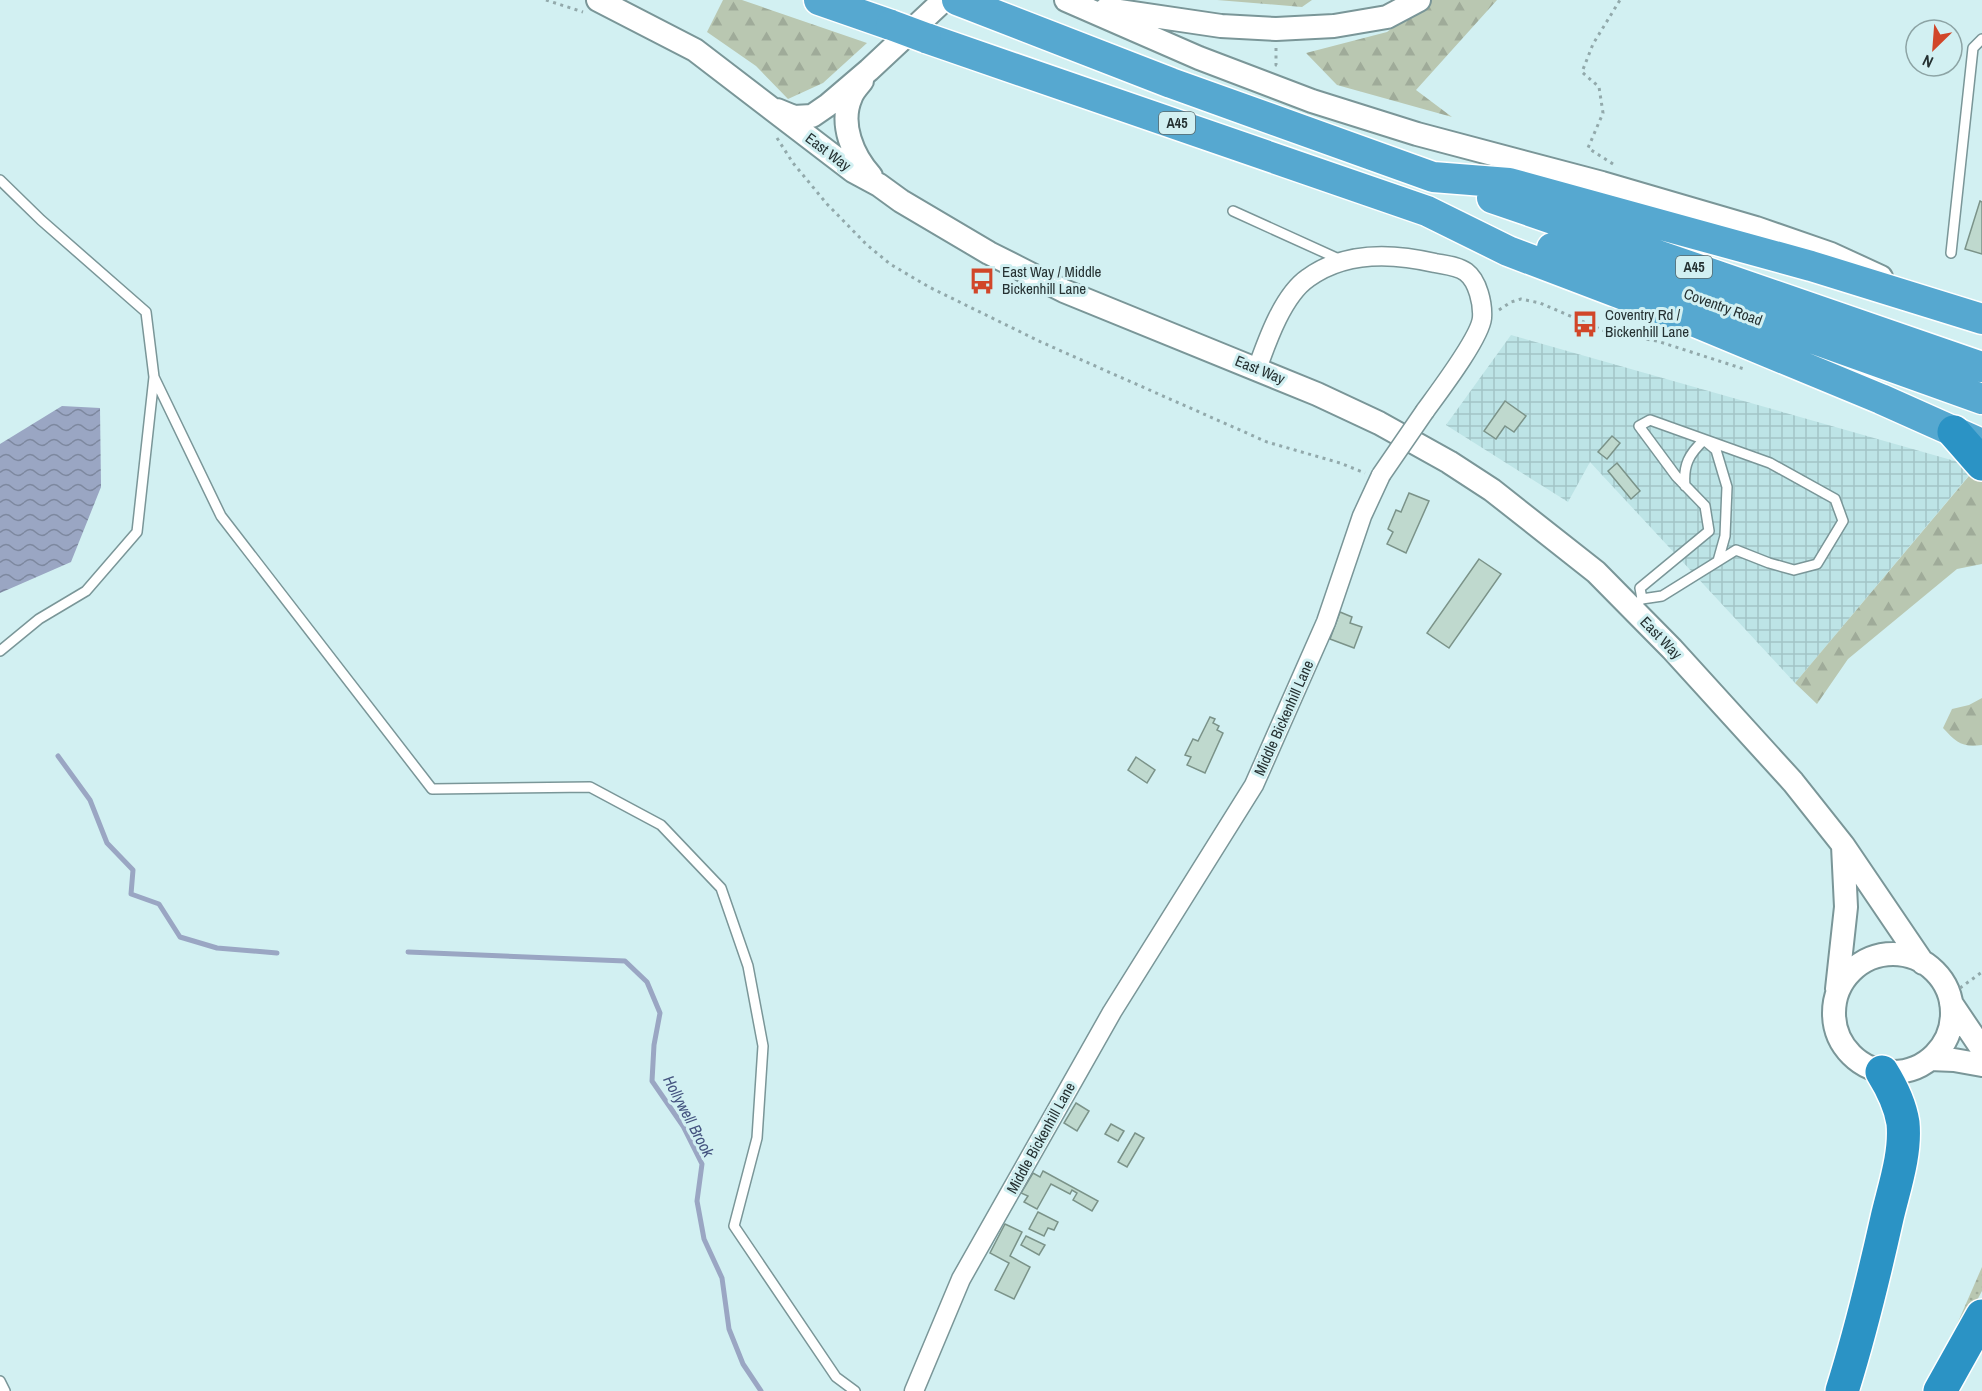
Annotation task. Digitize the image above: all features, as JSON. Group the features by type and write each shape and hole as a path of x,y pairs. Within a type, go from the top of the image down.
{"highway":[{"name":"A45","path":"819,0 1427,211"},
{"name":"A45","path":"957,2 1171,83 1433,177"},
{"path":"1433,177 1509,183 1800,263 1982,319"},
{"name":"Coventry Road","path":"1433,177 1982,367"},
{"path":"1427,211 1508,251 1717,331 1968,438 1982,464"},
{"name":"Coventry Road","path":"1427,211 1593,260 1982,399"},
{"path":"1842,1391 1863,1318 1897,1178 1902,1146 1903,1125 1900,1110 1882,1072"},
{"path":"1940,1391 1982,1316"}],"street":[{"name":"East Way","path":"598,0 694,50 853,171 989,253 1064,291 1317,394 1379,423 1449,462 1492,490 1637,603 1672,649 1793,782 1843,845 1923,963 1941,980 1950,999 1982,1049"},
{"path":"1072,2 1221,26 1276,29 1334,26 1387,17 1419,0"},
{"path":"769,106 794,117 812,116 957,2"},
{"path":"1072,2 1199,58 1312,101 1417,134 1745,224 1831,254 1874,272 1911,296"},
{"path":"869,70 851,97 847,127 851,145 860,163 879,185"},
{"path":"1257,369 1272,330 1294,292 1305,279 1341,260 1377,256 1411,257 1467,272 1479,290 1482,321"},
{"name":"Middle Bickenhill Lane","path":"914,1391 967,1269 1112,1012 1254,785 1326,622 1362,516 1380,477 1449,379 1482,321"},
{"path":"1843,845 1846,907 1834,1005 1835,1024 1842,1043 1859,1062 1882,1072 1908,1071 1930,1059 1946,1040 1952,1015 1950,999"},
{"path":"1834,1005 1843,981 1862,963 1886,955 1912,957 1923,963"},
{"path":"1930,1059 1982,1065"}],"lane":[{"path":"1951,253 1973,48 1982,39"},
{"path":"0,180 41,220 146,312 154,377 136,532 86,591 39,619 0,651"},
{"path":"1233,211 1341,260"},
{"path":"154,377 221,516 432,789 590,787 661,825 721,888 748,966 763,1046 757,1138 734,1226 836,1377 855,1391"},
{"path":"1650,420 1770,463 1836,499 1843,521 1817,564 1794,570 1736,550 1662,596 1637,603 1640,588 1709,531 1705,506 1676,476 1639,426 1650,420"},
{"path":"1685,486 1684,474 1691,451 1704,440"},
{"path":"1704,440 1716,450 1726,487 1725,536 1718,561"},
{"path":"0,1381 5,1391"}],"path":[{"path":"1613,165 1588,148 1603,113 1599,87 1582,72 1593,44 1620,0"},
{"path":"774,133 793,163 827,204 866,244 890,264 929,287 1041,342 1267,442 1380,477"},
{"path":"1482,321 1490,325 1498,311 1511,302 1521,299 1540,303 1607,332 1657,341 1747,370"},
{"path":"1950,999 1982,972"}],"shaded area":[{"path":"1511,335 1976,467 1795,683 1590,462 1568,502 1446,425"}],"green space":[{"path":"723,0 742,0 867,43 823,83 788,99 756,66 707,32"},
{"path":"1217,0 1312,0 1302,7"},
{"path":"1429,0 1497,0 1416,90 1452,117 1337,85 1306,53 1387,32"},
{"path":"1979,464 1982,465 1982,564 1957,569 1848,659 1817,704 1795,683"},
{"path":"1982,698 1982,745 1964,745 1943,728 1952,709 1969,705"},
{"path":"1982,1267 1982,1291 1928,1391"}],"water":[{"path":"62,406 100,408 101,487 71,562 0,593 0,444"}],"building":[{"path":"1980,201 1982,202 1982,254 1965,249"},
{"path":"1505,401 1526,416 1514,432 1505,426 1496,439 1484,431"},
{"path":"1612,436 1620,443 1607,459 1598,452"},
{"path":"1617,463 1640,491 1631,499 1608,471"},
{"path":"1409,493 1429,501 1406,553 1387,544 1393,532 1388,529 1396,510 1401,512"},
{"path":"1479,559 1501,574 1449,648 1427,633"},
{"path":"1340,612 1352,617 1350,623 1362,627 1354,648 1330,639"},
{"path":"1210,717 1215,719 1213,723 1219,726 1217,730 1223,733 1205,773 1187,765 1191,757 1185,755 1193,739 1198,741"},
{"path":"1136,757 1155,770 1147,783 1128,770"},
{"path":"1076,1103 1089,1111 1077,1131 1064,1123"},
{"path":"1111,1124 1124,1131 1118,1141 1105,1134"},
{"path":"1135,1133 1144,1138 1127,1167 1118,1162"},
{"path":"1043,1171 1098,1201 1092,1211 1073,1200 1077,1193 1072,1190 1070,1194 1051,1184 1037,1209 1024,1202 1028,1196 1021,1193 1033,1173 1040,1177"},
{"path":"1038,1212 1058,1222 1054,1230 1048,1228 1044,1236 1029,1229"},
{"path":"1005,1224 1022,1232 1010,1256 1030,1267 1014,1299 995,1290 1009,1263 990,1253"},
{"path":"1026,1236 1045,1245 1039,1255 1021,1245"}],"waterway":[{"name":"Hollywell Brook","path":"58,756 90,800 107,843 133,870 131,894 159,904 180,937 217,948 277,953"},
{"name":"Hollywell Brook","path":"408,952 625,961 647,982 660,1013 654,1045 652,1081 683,1126 702,1164 697,1201 704,1239 722,1278 729,1329 743,1364 761,1391"}],"place":[{"name":"East Way / Middle Bickenhill Lane","path":"982,281"},
{"name":"Coventry Rd / Bickenhill Lane","path":"1585,324"}]}
